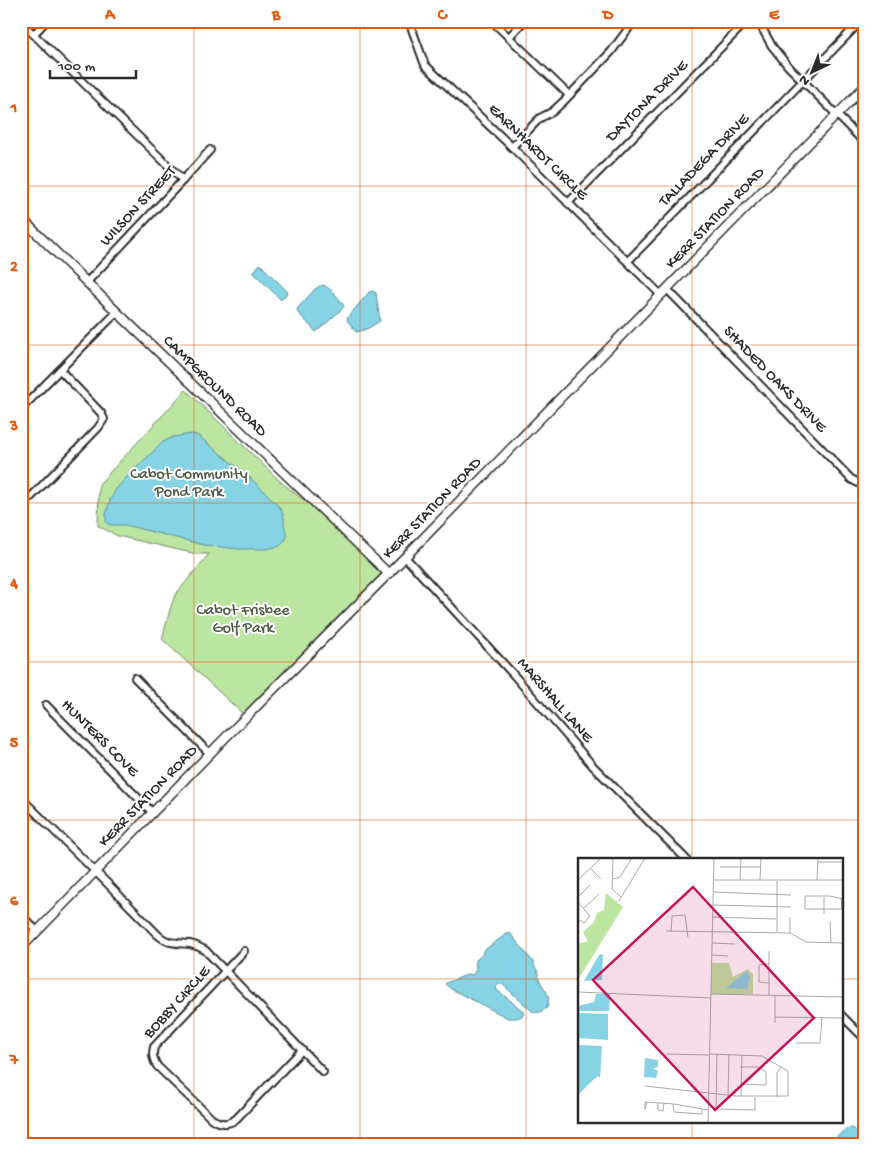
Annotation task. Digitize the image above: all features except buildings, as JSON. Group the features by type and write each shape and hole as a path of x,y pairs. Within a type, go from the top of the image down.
{"street":[{"path":"34,34 46,21"},
{"name":"EARNHARDT CIRCLE","path":"409,21 425,65 512,147 661,295"},
{"path":"492,21 569,95"},
{"path":"509,37 524,21"},
{"path":"512,147 540,118 552,112 611,52 634,21"},
{"name":"DAYTONA DRIVE","path":"568,203 747,21"},
{"path":"758,21 772,46 788,66 864,142"},
{"name":"TALLADEGA DRIVE","path":"628,261 861,21"},
{"path":"21,22 183,180"},
{"name":"KERR STATION ROAD","path":"21,948 864,87"},
{"name":"WILSON STREET","path":"87,282 210,150"},
{"name":"CAMPGROUND ROAD","path":"21,218 389,574"},
{"name":"SHADED OAKS DRIVE","path":"667,289 851,479 864,486"},
{"path":"21,409 117,312"},
{"path":"21,498 31,497 98,428 104,419 101,413 60,370"},
{"name":"MARSHALL LANE","path":"405,557 512,673 593,766 685,858"},
{"path":"135,678 210,754"},
{"name":"HUNTERS COVE","path":"46,705 153,813"},
{"path":"21,798 164,940 171,943 190,944 205,950 323,1072"},
{"path":"21,915 37,931"},
{"path":"226,971 244,951"},
{"name":"BOBBY CIRCLE","path":"226,971 154,1047 152,1054 157,1066 212,1120 226,1124 236,1119 302,1050"},
{"path":"842,1016 864,1038"}],"green space":[{"path":"186,390 282,483 345,532 389,574 243,714 162,639 175,595 209,554 196,554 118,536 98,526 99,484"}],"water":[{"path":"260,264 288,292 281,300 253,272"},
{"path":"323,285 335,294 344,306 316,332 298,313 297,309 315,289"},
{"path":"373,291 376,293 380,321 356,332 347,320 348,317 369,292"},
{"path":"197,435 247,475 281,509 287,536 280,546 267,549 238,549 204,545 125,525 108,524 106,514 110,500 116,489 126,478 163,442 173,437"},
{"path":"510,933 534,963 548,999 547,1008 540,1012 534,1012 502,984 498,984 497,990 524,1013 518,1018 508,1018 451,989 445,984 469,974 472,975 475,970 476,960 482,955 483,951"},
{"path":"853,1128 864,1139 864,1144 830,1144 845,1129"}],"park label":[{"name":"Cabot Community Pond Park","path":"189,484"},
{"name":"Cabot Frisbee Golf Park","path":"243,620"}]}
